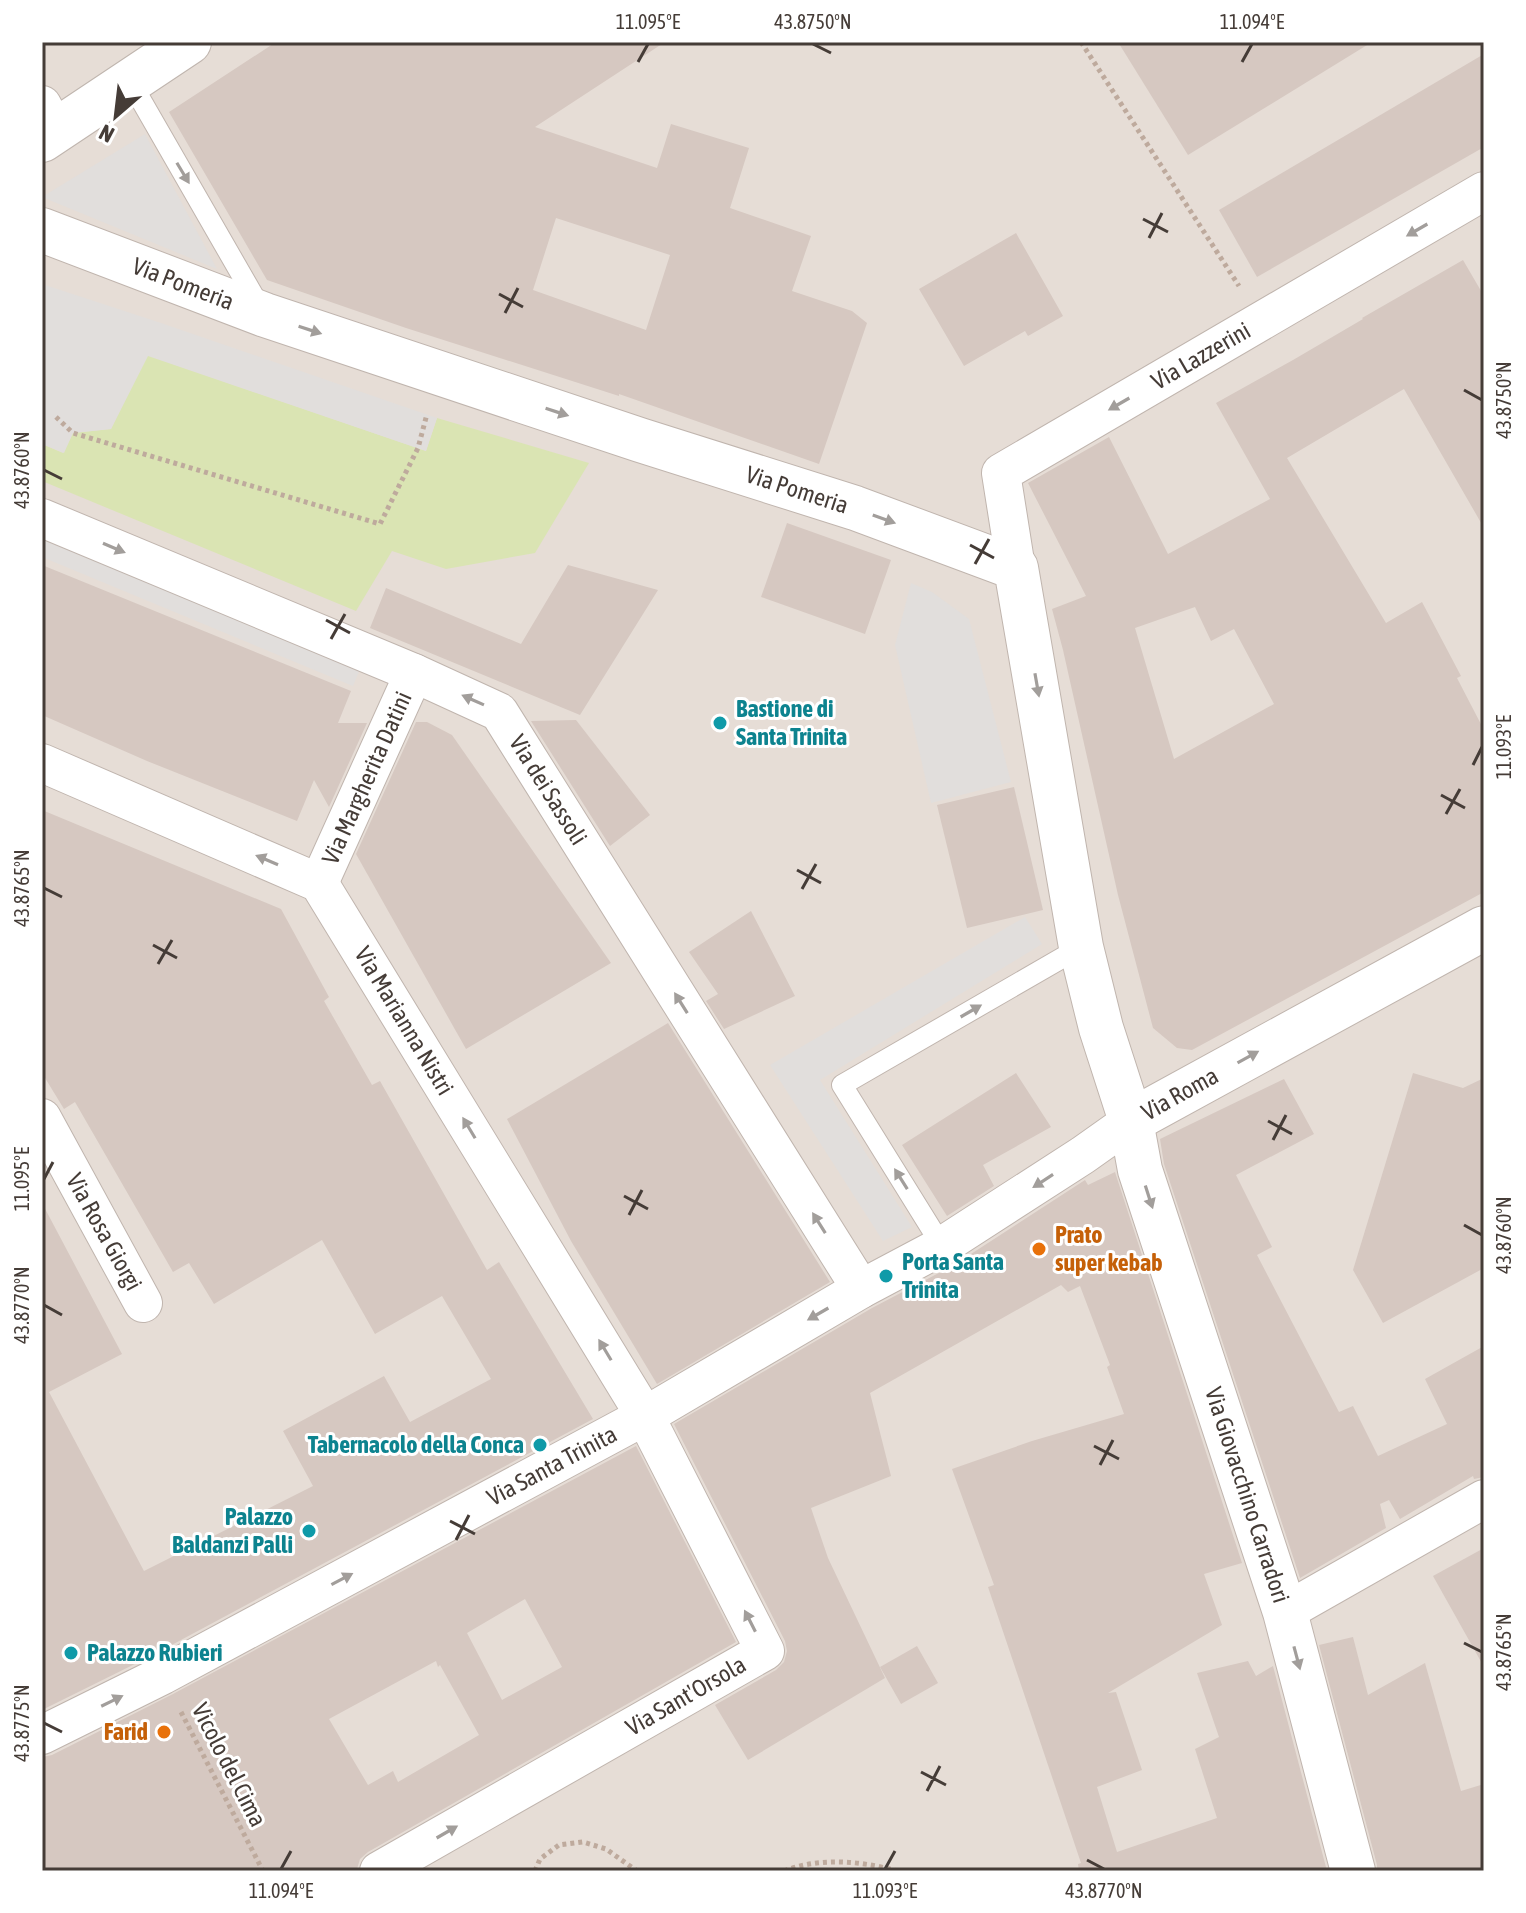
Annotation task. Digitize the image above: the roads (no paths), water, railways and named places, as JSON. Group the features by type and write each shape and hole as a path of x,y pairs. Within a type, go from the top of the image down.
{"street":[{"path":"47,125 130,81 189,42"},
{"name":"Via Lazzerini","path":"1016,568 1001,473 1484,191"},
{"name":"Via Pomeria","path":"42,230 265,315 855,508 1016,568"},
{"name":"Via dei Sassoli","path":"42,518 414,673 499,712 873,1283"},
{"path":"1016,568 1081,947 1101,1028 1131,1121"},
{"name":"Via Margherita Datini","path":"319,883 414,673"},
{"path":"42,763 319,883"},
{"name":"Via Marianna Nistri","path":"319,883 645,1416"},
{"name":"Via Roma","path":"873,1283 942,1246 1131,1121 1484,928"},
{"name":"Via Rosa Giorgi","path":"42,1118 143,1303"},
{"name":"Via Giovacchino Carradori","path":"1131,1121 1140,1170 1285,1612 1353,1871"},
{"name":"Via Santa Trinita","path":"42,1735 163,1675 645,1416 873,1283"},
{"name":"Via Sant'Orsola","path":"379,1871 765,1651 645,1416"},
{"path":"1285,1612 1484,1499"}],"lane":[{"path":"130,81 265,315"},
{"path":"942,1246 842,1085 1081,947"}],"place":[{"name":"Bastione di Santa Trinita","path":"720,723"},
{"name":"Prato super kebab","path":"1039,1249"},
{"name":"Porta Santa Trinita","path":"886,1276"},
{"name":"Tabernacolo della Conca","path":"540,1445"},
{"name":"Palazzo Baldanzi Palli","path":"309,1531"},
{"name":"Palazzo Rubieri","path":"71,1653"},
{"name":"Farid","path":"164,1732"}]}
